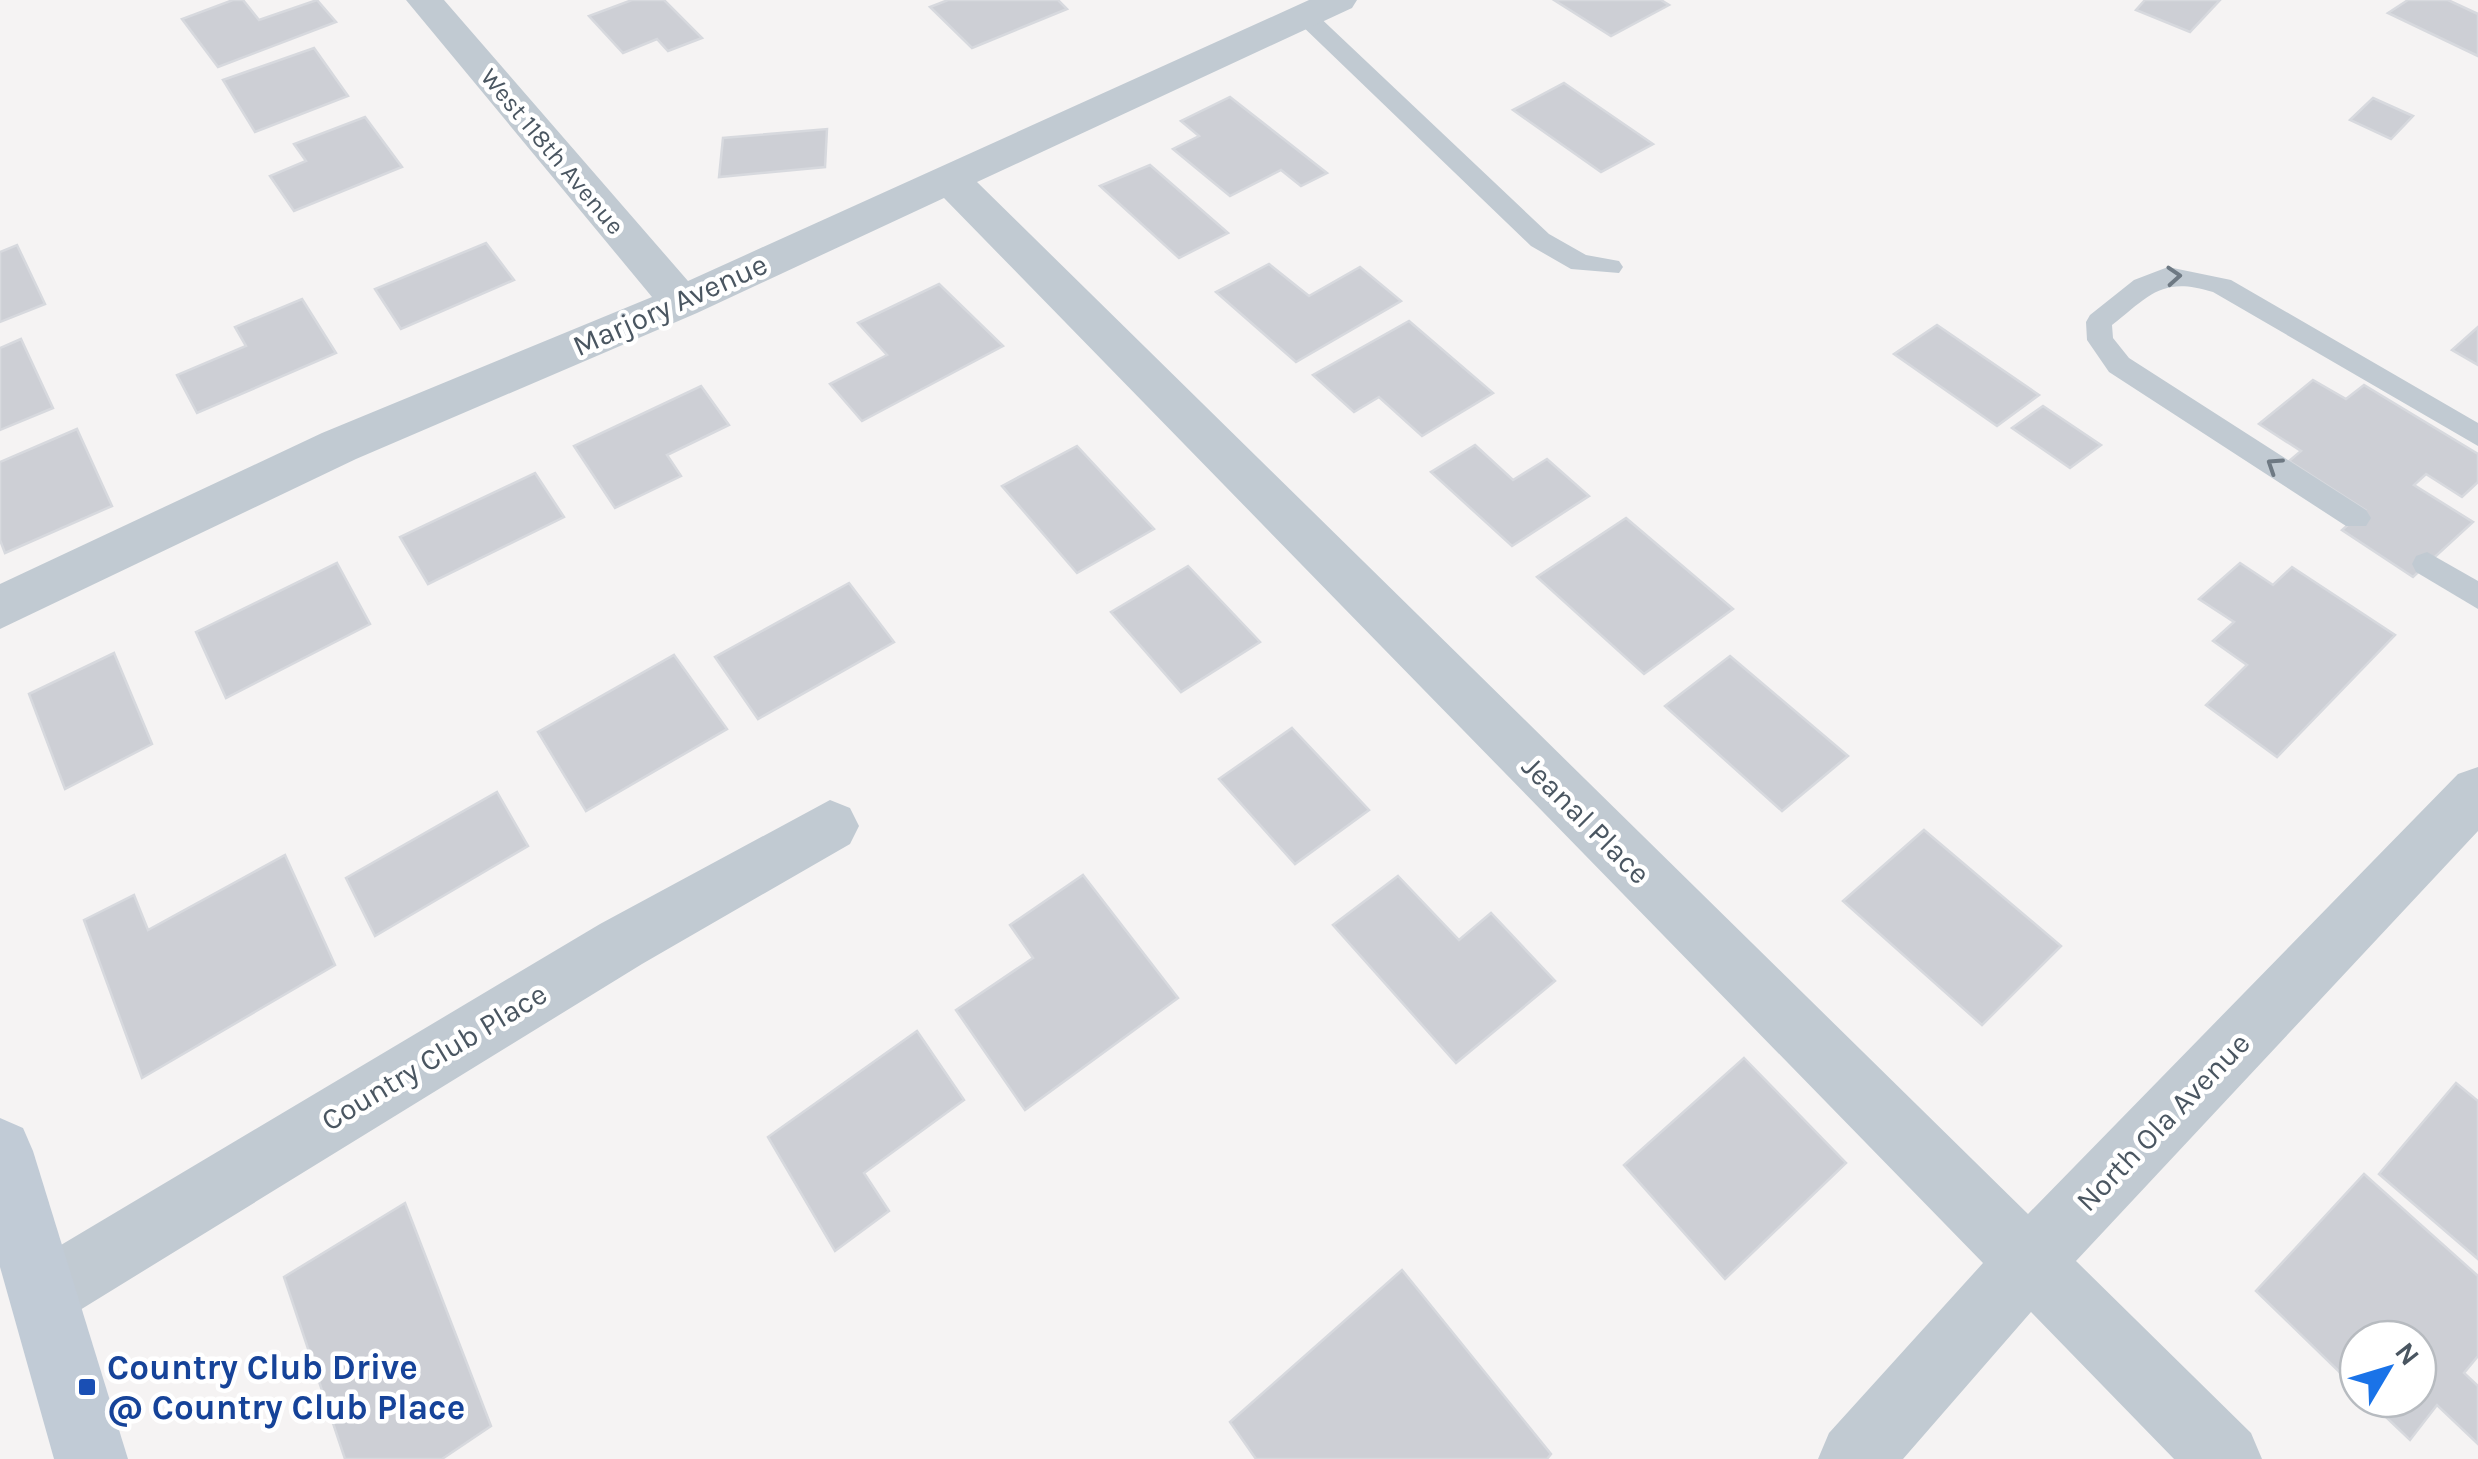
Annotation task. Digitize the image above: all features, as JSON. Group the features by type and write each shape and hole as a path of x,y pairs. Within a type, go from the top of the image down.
{"street":[{"name":"West 118th Avenue","path":"424,0 681,302"},
{"name":"Marjory Avenue","path":"0,608 338,446 681,302 1322,8"},
{"name":"Jeanal Place","path":"950,179 2225,1459"},
{"name":"North Ola Avenue","path":"1855,1459 2027,1264 2478,792"},
{"name":"Country Club Place","path":"43,1294 621,944 830,826"},
{"path":"0,1151 92,1459"}],"lane":[{"path":"1322,8 1540,240 1580,263 1610,266"},
{"path":"2356,518 2120,364 2100,340 2099,322 2158,276 2185,273 2222,286 2478,436"},
{"path":"2427,564 2478,597"}],"building":[{"path":"243,0 259,20 317,0 336,22 218,67 182,19"},
{"path":"632,0 664,0 702,38 668,51 657,39 623,53 589,16"},
{"path":"948,0 1058,0 1067,9 972,48 930,7"},
{"path":"1554,0 1661,0 1669,5 1611,36"},
{"path":"2145,0 2220,0 2190,32 2136,10"},
{"path":"2408,0 2448,0 2478,14 2478,56 2388,13"},
{"path":"314,48 348,96 255,132 223,80"},
{"path":"1564,83 1653,144 1601,172 1513,110"},
{"path":"1230,97 1327,173 1301,186 1281,170 1230,196 1173,149 1199,136 1181,121"},
{"path":"2373,98 2413,116 2391,139 2350,120"},
{"path":"365,117 402,167 294,211 270,176 306,161 294,144"},
{"path":"827,129 825,167 719,177 723,138"},
{"path":"1150,165 1228,233 1179,258 1100,186"},
{"path":"486,243 514,280 401,329 375,289"},
{"path":"17,245 45,304 0,322 0,252"},
{"path":"1269,264 1309,296 1360,267 1401,301 1296,362 1216,292"},
{"path":"939,284 1003,346 862,421 830,384 887,355 858,323"},
{"path":"302,299 336,353 197,413 177,375 246,346 235,327"},
{"path":"1409,321 1493,393 1422,436 1379,397 1354,412 1313,375"},
{"path":"1937,325 2039,395 1997,426 1894,354"},
{"path":"2478,327 2478,365 2452,350"},
{"path":"21,339 53,408 0,430 0,348"},
{"path":"2313,380 2346,399 2364,385 2478,454 2478,482 2462,497 2426,474 2414,485 2473,522 2413,577 2342,530 2365,510 2289,461 2301,451 2259,424"},
{"path":"701,386 729,425 667,455 681,476 615,508 574,446"},
{"path":"2043,406 2101,445 2070,468 2012,428"},
{"path":"77,429 112,506 5,553 0,540 0,462"},
{"path":"1475,445 1513,480 1547,459 1589,496 1512,546 1431,472"},
{"path":"1077,446 1154,529 1077,573 1002,486"},
{"path":"535,473 564,517 428,584 400,537"},
{"path":"1626,518 1733,609 1644,674 1537,577"},
{"path":"337,563 370,624 226,698 196,632"},
{"path":"2240,563 2273,585 2292,567 2395,635 2277,757 2206,705 2247,665 2213,641 2234,622 2199,599"},
{"path":"1188,566 1260,642 1181,692 1111,612"},
{"path":"849,583 894,642 758,719 715,657"},
{"path":"114,653 152,744 65,789 29,694"},
{"path":"674,655 727,729 586,811 538,732"},
{"path":"1730,656 1848,756 1782,811 1665,706"},
{"path":"1292,728 1369,810 1295,864 1219,779"},
{"path":"497,792 528,846 375,936 346,878"},
{"path":"1924,830 2061,946 1982,1025 1843,901"},
{"path":"285,855 335,965 142,1078 84,920 134,895 148,930"},
{"path":"1083,875 1178,998 1025,1110 956,1010 1033,958 1010,925"},
{"path":"1398,876 1459,940 1491,913 1555,981 1456,1063 1333,925"},
{"path":"917,1031 964,1100 864,1173 889,1211 835,1251 768,1137"},
{"path":"1744,1058 1846,1163 1725,1279 1624,1165"},
{"path":"2456,1083 2478,1101 2478,1259 2379,1174"},
{"path":"2364,1174 2478,1276 2478,1356 2464,1373 2478,1386 2478,1444 2438,1406 2438,1319 2338,1319 2338,1371 2256,1291"},
{"path":"405,1203 491,1426 442,1459 345,1459 284,1277"},
{"path":"1402,1270 1551,1454 1547,1459 1256,1459 1230,1422"},
{"path":"2388,1419 2426,1419 2410,1440"}],"place":[{"name":"Country Club Drive @ Country Club Place","path":"87,1387"}]}
